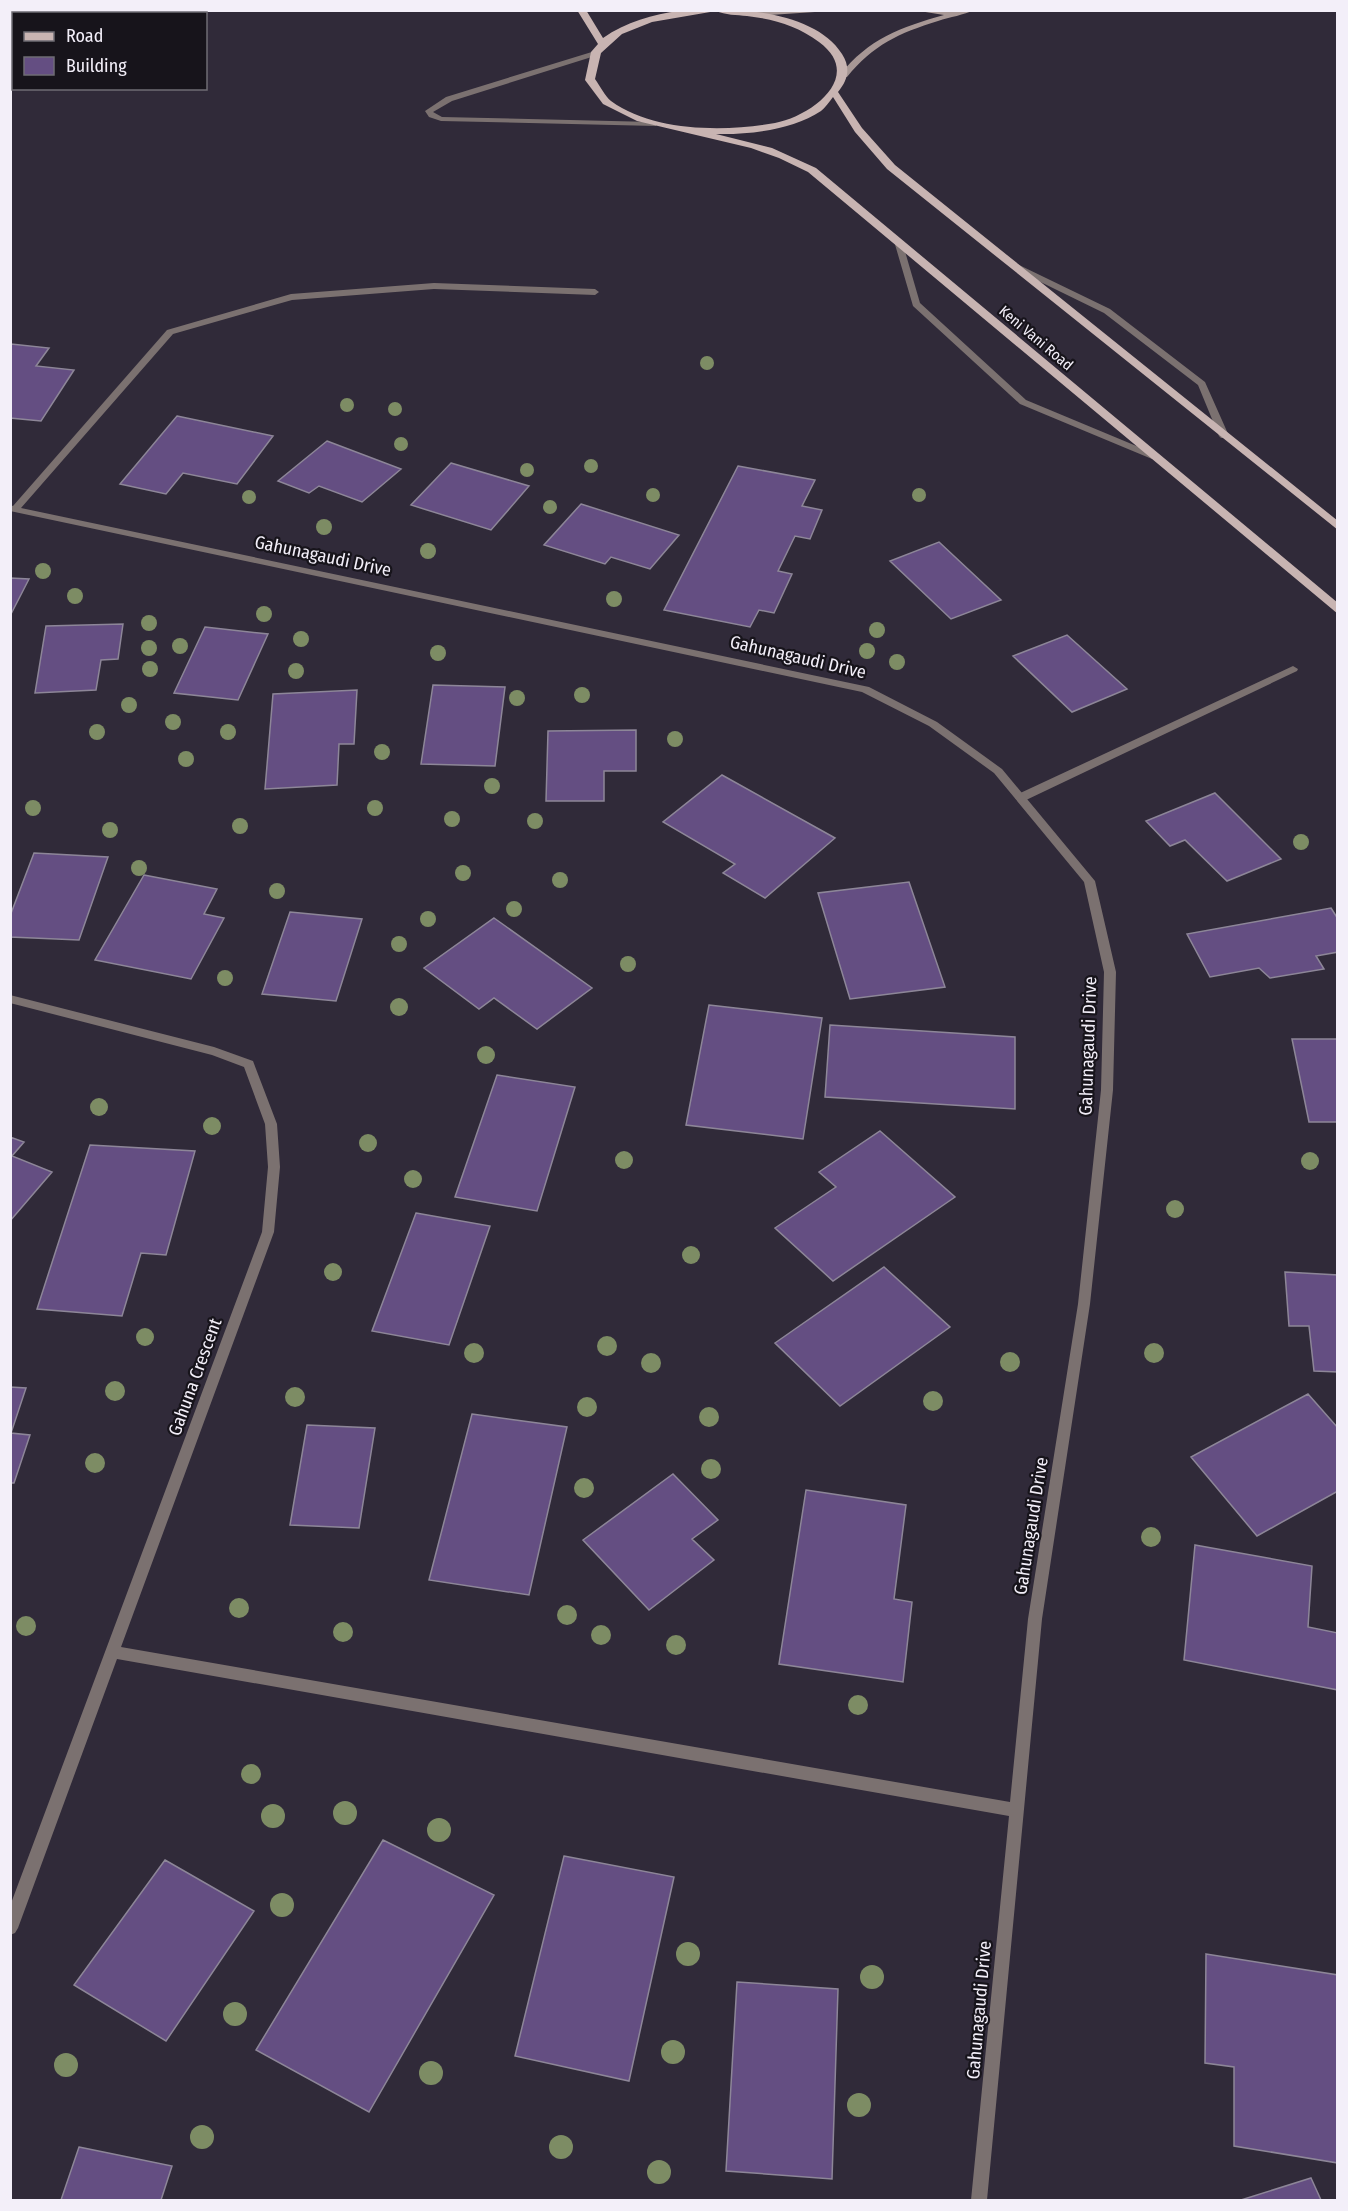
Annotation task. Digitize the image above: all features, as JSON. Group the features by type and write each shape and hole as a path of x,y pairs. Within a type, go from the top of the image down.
{"main road":[{"path":"581,10 602,44"},
{"path":"712,10 682,12 650,19 622,30 602,44 595,53 589,69 593,85 605,101 626,114 653,124 694,132 738,132 780,125 814,112 836,94 844,75 874,45 955,13 970,10"},
{"path":"720,10 756,14 792,23 821,37 839,55 844,75"},
{"path":"756,14 842,10"},
{"path":"916,10 955,13"},
{"path":"836,94 858,130 891,167 1003,260 1338,527"},
{"name":"Keni Vani Road","path":"694,132 788,155 812,170 1338,610"}],"street":[{"path":"595,53 449,99 429,111 441,119 653,124"},
{"path":"898,241 916,304 1023,402 1155,457"},
{"path":"1003,260 1107,312 1202,384 1224,436"},
{"path":"13,509 170,332 291,297 434,286 595,292"},
{"name":"Gahunagaudi Drive","path":"13,509 865,689 933,724 998,771 1089,881 1110,972 1107,1090 1086,1280 1035,1619 979,2200"},
{"path":"1020,798 1293,669"},
{"name":"Gahuna Crescent","path":"10,999 214,1051 249,1064 271,1124 274,1167 268,1232 10,1928"},
{"path":"112,1652 1017,1810"}],"building":[{"path":"11,344 49,348 36,366 74,370 41,421 10,418"},
{"path":"177,416 273,436 237,484 183,473 166,494 120,484"},
{"path":"327,441 401,469 362,502 319,486 309,493 278,481"},
{"path":"451,463 529,486 491,530 411,505"},
{"path":"738,466 815,480 802,506 822,510 810,539 795,536 778,571 792,574 774,613 759,610 750,627 664,610"},
{"path":"581,504 679,535 650,569 611,557 605,564 544,545"},
{"path":"939,542 1001,600 951,619 890,561"},
{"path":"10,578 29,579 10,616"},
{"path":"123,624 118,659 101,660 96,690 35,693 46,626"},
{"path":"205,627 268,634 238,700 174,693"},
{"path":"1067,635 1127,689 1072,712 1013,656"},
{"path":"433,685 505,687 495,766 421,764"},
{"path":"357,690 354,744 339,744 337,785 265,789 273,694"},
{"path":"636,730 636,771 604,771 604,801 546,801 548,731"},
{"path":"722,775 835,838 765,898 723,873 735,864 663,822"},
{"path":"1215,793 1281,859 1227,881 1185,840 1170,846 1146,821"},
{"path":"34,853 108,857 79,940 10,937 10,916"},
{"path":"144,875 217,889 204,914 224,918 191,979 95,960"},
{"path":"909,882 945,987 850,999 818,893"},
{"path":"1331,908 1338,919 1338,952 1316,956 1324,969 1270,978 1259,968 1210,977 1187,934"},
{"path":"290,912 362,919 336,1001 262,994"},
{"path":"494,918 592,988 537,1029 494,998 479,1009 424,968"},
{"path":"709,1005 822,1018 803,1139 686,1125"},
{"path":"830,1025 1015,1037 1015,1109 825,1097"},
{"path":"1292,1039 1338,1039 1338,1122 1309,1122"},
{"path":"497,1075 575,1087 537,1211 455,1197"},
{"path":"880,1131 955,1197 833,1281 775,1228 836,1187 819,1172"},
{"path":"10,1137 24,1142 12,1156 52,1172 10,1221"},
{"path":"90,1145 195,1151 166,1255 141,1253 122,1316 37,1309"},
{"path":"416,1213 490,1226 449,1345 372,1331"},
{"path":"884,1267 950,1327 840,1406 775,1343"},
{"path":"1285,1272 1338,1275 1338,1372 1314,1371 1309,1326 1289,1326"},
{"path":"10,1387 26,1388 11,1433 30,1435 14,1483 10,1483"},
{"path":"1308,1394 1338,1428 1338,1491 1257,1536 1191,1457"},
{"path":"472,1414 567,1427 529,1595 429,1580"},
{"path":"307,1425 375,1428 359,1528 290,1525"},
{"path":"673,1474 718,1520 692,1539 714,1560 649,1610 583,1540"},
{"path":"806,1490 906,1505 894,1599 912,1602 903,1682 779,1664"},
{"path":"1195,1545 1312,1566 1308,1627 1338,1633 1338,1690 1184,1660"},
{"path":"383,1840 494,1895 369,2112 256,2050"},
{"path":"564,1856 674,1877 629,2081 515,2056"},
{"path":"165,1860 254,1911 166,2041 74,1985"},
{"path":"1206,1954 1338,1975 1338,2163 1234,2146 1234,2067 1205,2063"},
{"path":"737,1982 838,1989 832,2179 726,2171"},
{"path":"79,2147 172,2166 161,2200 61,2200"},
{"path":"1311,2178 1321,2200 1241,2200"}]}
